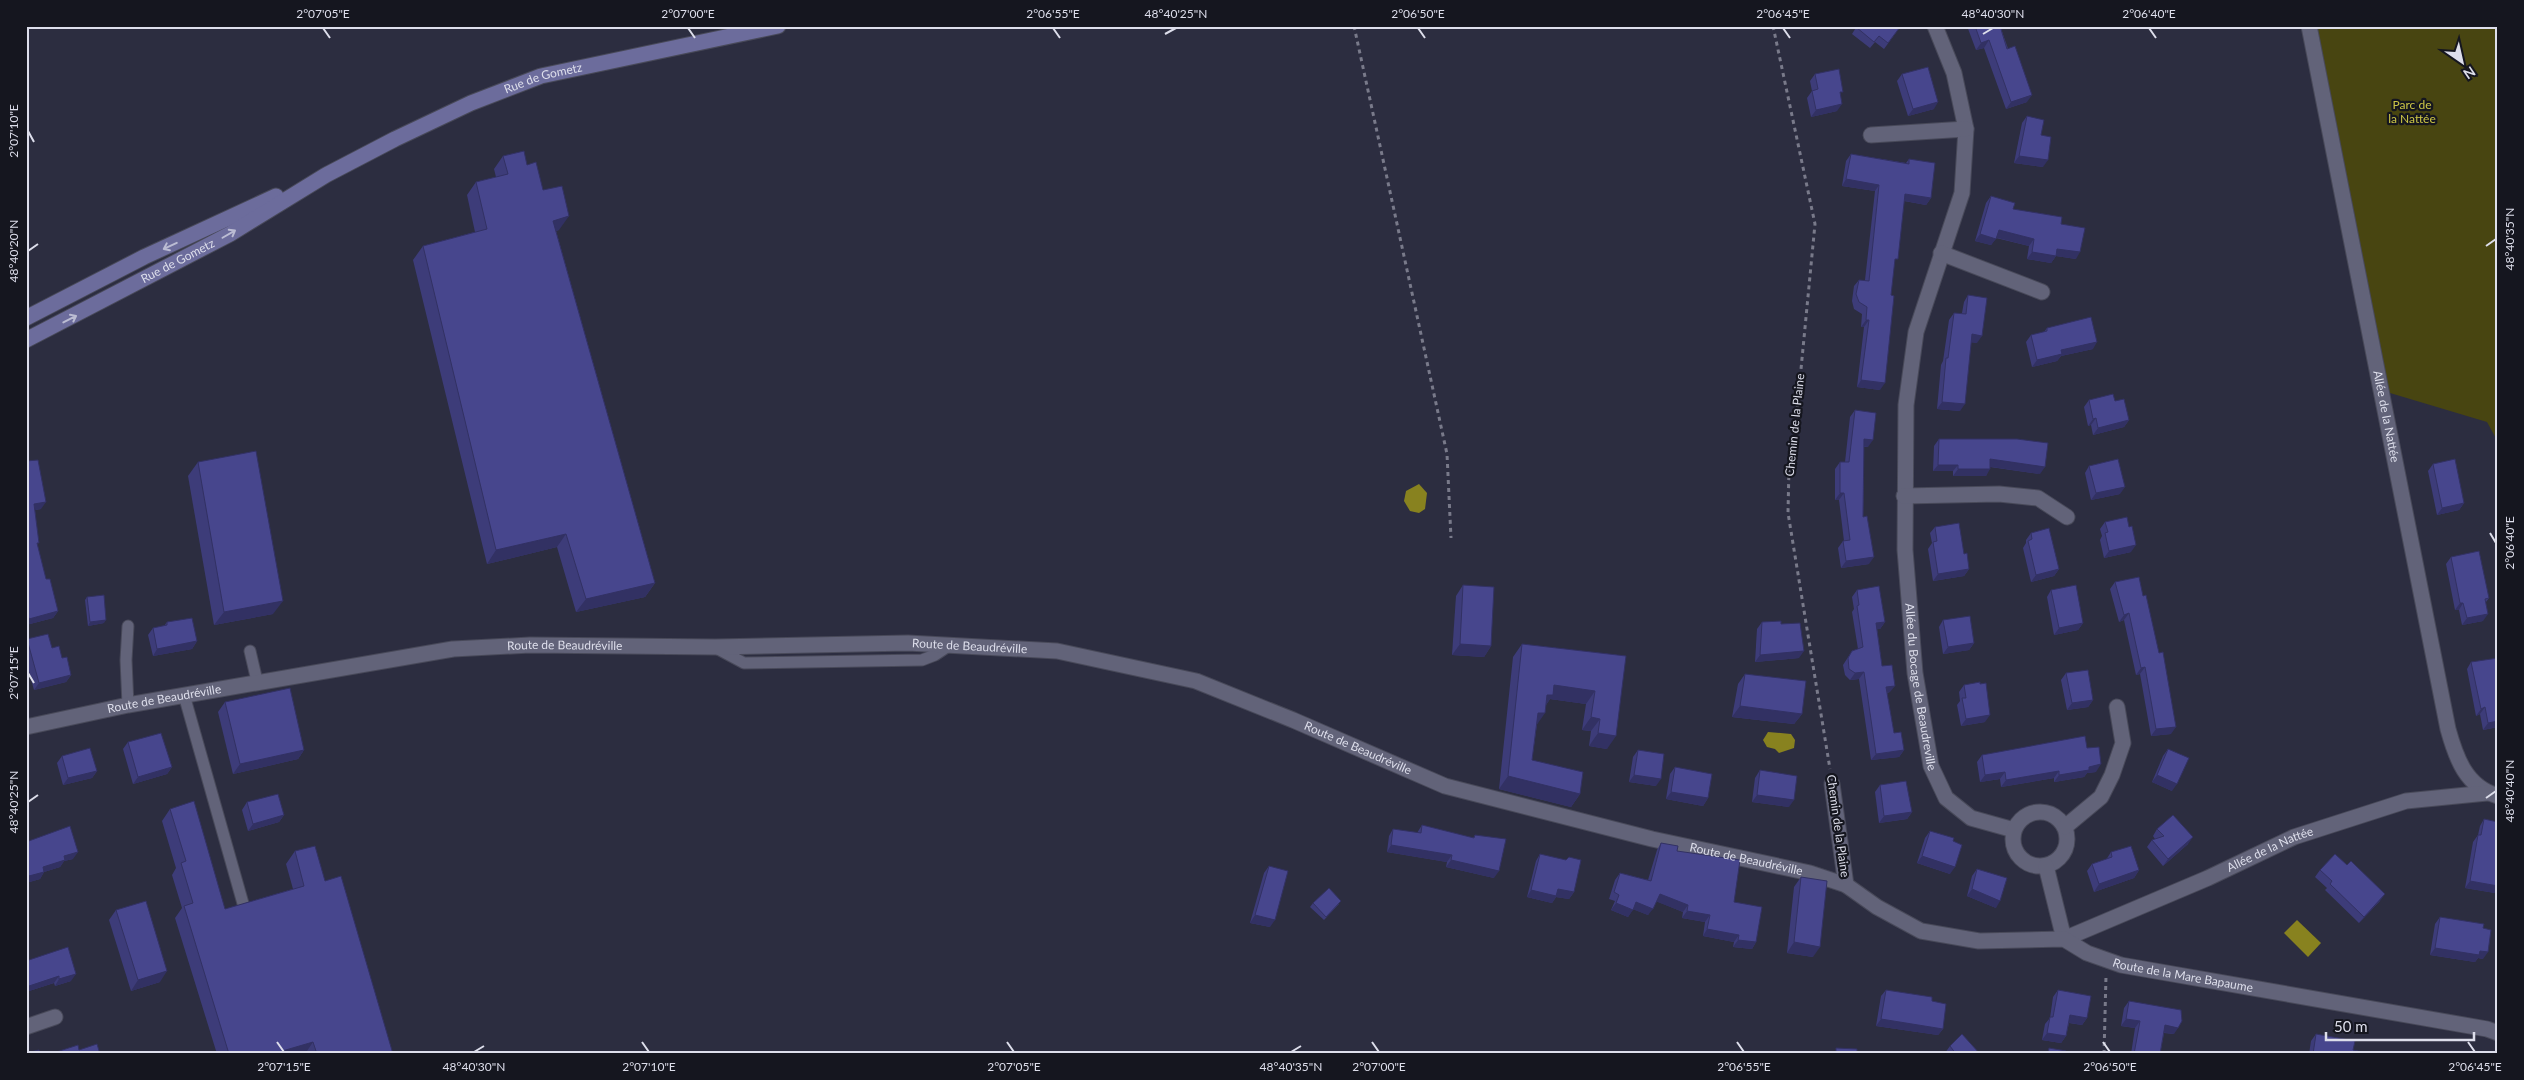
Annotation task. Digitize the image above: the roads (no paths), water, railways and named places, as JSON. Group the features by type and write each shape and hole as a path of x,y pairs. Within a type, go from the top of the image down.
{"main road":[{"name":"Rue de Gometz","path":"26,318 144,257 326,175 395,139 471,103 541,76 778,26"},
{"name":"Rue de Gometz","path":"26,340 214,243 326,175"}],"street":[{"name":"Allée du Bocage de Beaudreville","path":"1935,26 1954,73 1966,129 1962,193 1916,332 1906,405 1905,550 1915,673 1931,766 1946,798 1971,818 2014,830"},
{"name":"Allée de la Nattée","path":"2309,26 2448,729 2456,758 2467,775 2492,794"},
{"path":"1871,135 1966,129"},
{"path":"1941,253 2042,292"},
{"path":"1904,496 1999,494 2038,498 2067,517"},
{"name":"Route de Beaudréville","path":"26,727 128,705 257,681 453,649 530,645 715,647 908,643 1057,651 1196,681 1293,720 1446,786 1652,839 1810,873 1846,885 1877,907 1907,924 1940,935 1979,941 2064,939"},
{"path":"2065,827 2102,797 2112,775 2123,743 2117,707"},
{"name":"Chemin de la Plaine","path":"1832,784 1846,885"},
{"name":"Allée de la Nattée","path":"2064,939 2208,878 2294,837 2406,801 2492,794"},
{"path":"2043,811 2052,814 2065,827 2068,843 2065,851 2054,863 2046,866 2027,863 2020,857 2013,840 2014,830 2025,816 2043,811"},
{"path":"2046,866 2064,939"},
{"name":"Route de la Mare Bapaume","path":"2064,939 2087,953 2121,964 2487,1029 2498,1033"},
{"path":"26,1027 55,1017"}],"lane":[{"path":"128,626 126,660 128,705"},
{"path":"250,651 257,681"},
{"path":"184,695 244,907"}],"park label":[{"name":"Parc de la Nattée","path":"2412,112"}]}
